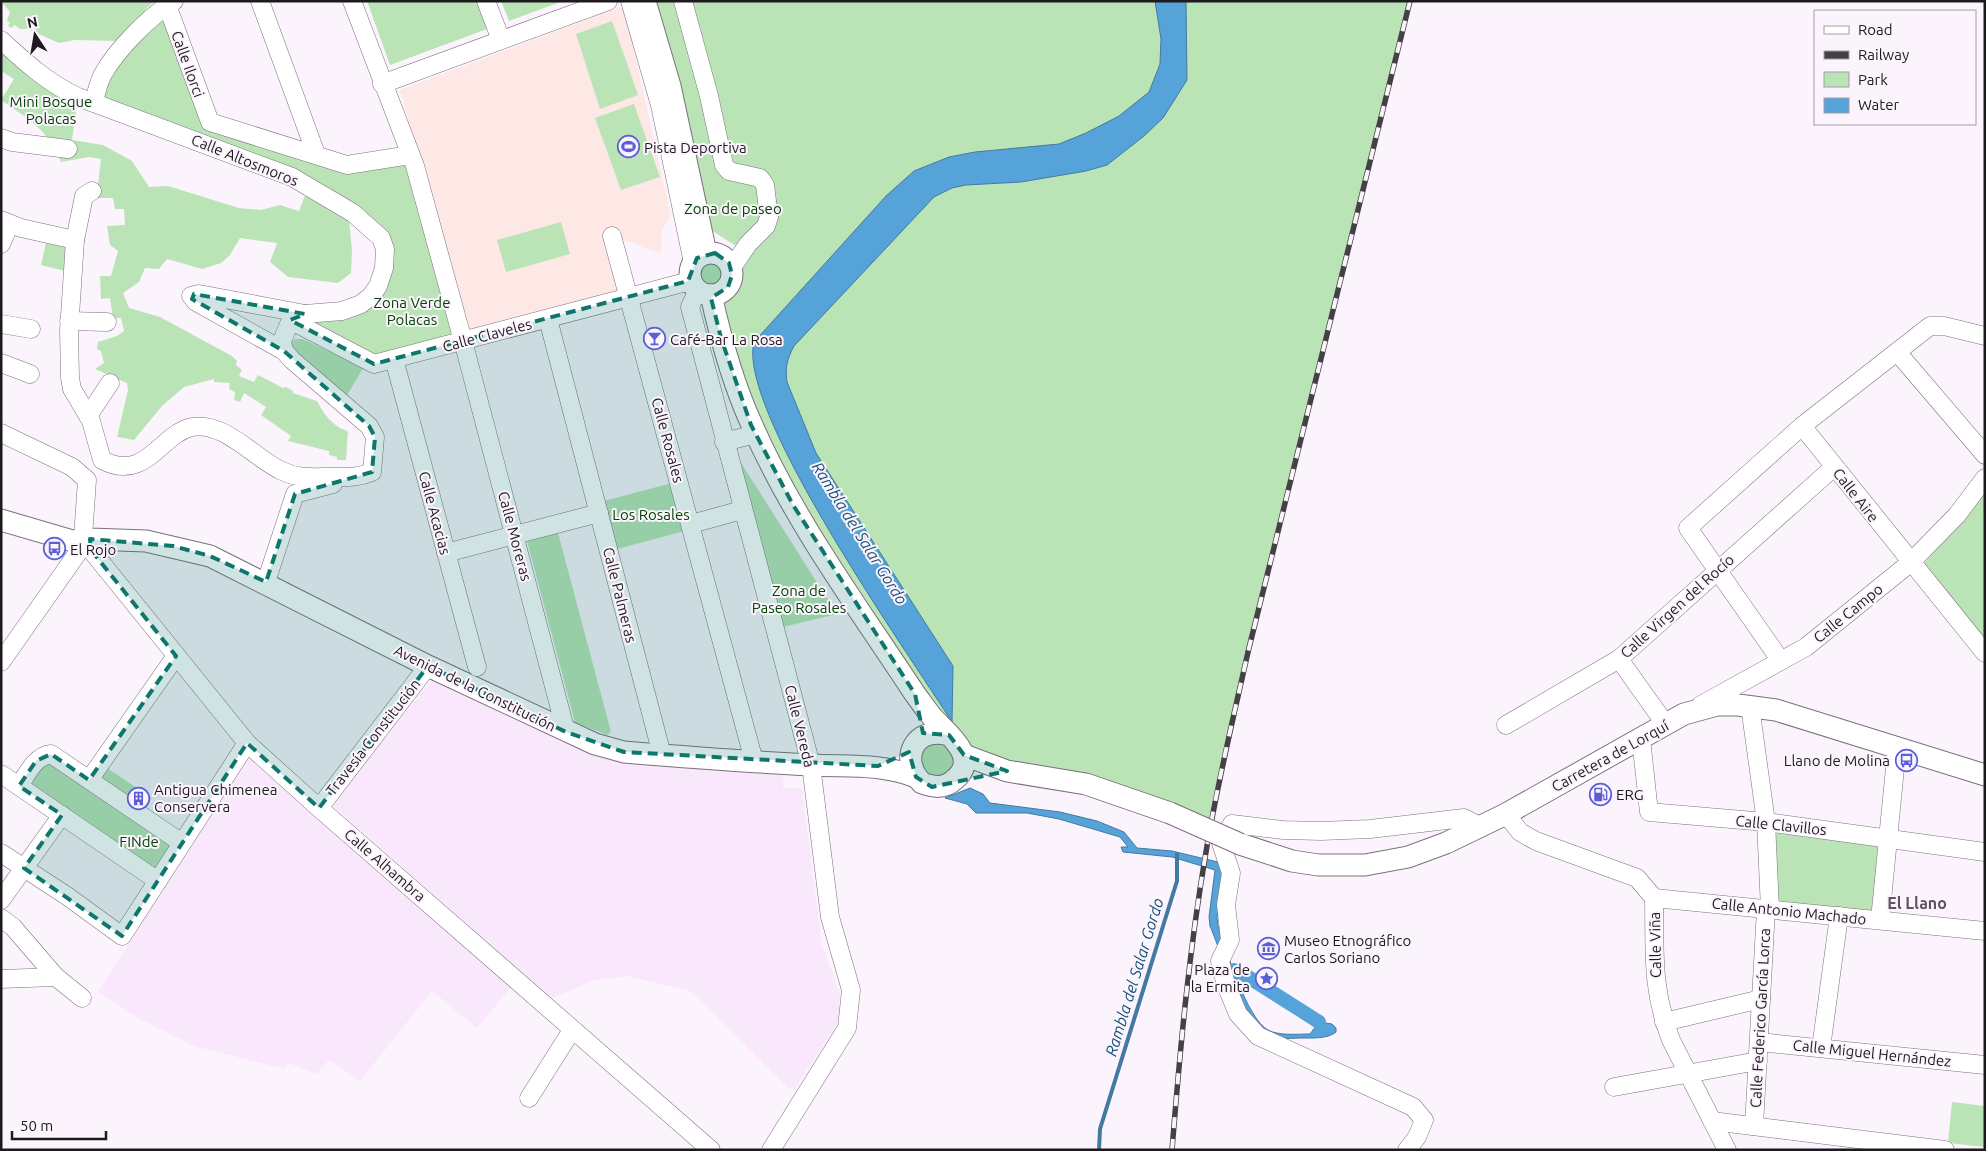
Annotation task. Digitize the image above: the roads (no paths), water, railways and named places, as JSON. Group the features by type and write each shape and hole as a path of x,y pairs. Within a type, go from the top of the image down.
{"main road":[{"path":"644,1 670,86 699,276 734,381 756,434 792,504 915,694 949,735 959,744 964,756 961,772 956,779"},
{"path":"720,255 731,268 732,275 728,287 723,292 699,276 720,255"},
{"name":"Avenida de la Constitución","path":"1,520 84,544 146,541 210,556 266,582 428,666 595,744 624,752 662,755 811,765 878,766"},
{"path":"915,694 921,725 911,769 922,783 932,787 941,787 956,779 1007,771"},
{"name":"Carretera de Lorquí","path":"1007,771 1086,784 1170,813 1240,844 1292,862 1318,865 1365,865 1408,857 1481,827 1684,714 1717,705 1750,706 1776,710 1985,775"},
{"path":"878,766 895,760 932,733 949,735"},
{"path":"964,756 1007,771"},
{"path":"878,766 916,777"}],"street":[{"path":"260,1 316,154 347,165 410,156"},
{"name":"Calle Moreras","path":"352,1 410,156 463,341 566,732"},
{"path":"486,1 501,40"},
{"path":"382,84 608,1"},
{"path":"630,1 660,104 699,276"},
{"path":"683,1 709,96 724,165 729,172 760,178 764,185 769,217 766,226 748,244 731,268"},
{"path":"94,103 103,74 113,60 143,27 170,3"},
{"name":"Calle Ilorci","path":"170,3 210,122 316,154"},
{"name":"Calle Altosmoros","path":"1,40 40,76 59,88 94,103 292,177 353,213 372,228 381,238 385,249 384,268 378,286 372,296 361,304 342,311 299,317"},
{"path":"1,138 12,142 68,149"},
{"path":"92,191 84,196 82,201 75,240 70,321 70,378 72,390 88,416 102,460 108,464 132,464 148,459 180,432 191,427 201,426 215,430 247,446 265,462 297,477 359,478"},
{"path":"1,244 6,222 75,240"},
{"name":"Calle Rosales","path":"612,236 754,761"},
{"name":"Calle Claveles","path":"299,317 374,364 548,319 699,276"},
{"name":"Calle Vereda","path":"699,276 690,307 724,442 811,765 830,917 851,990 847,1028 771,1150"},
{"path":"266,582 295,494 359,478 372,472 375,462 375,437 369,426 284,351 196,302 191,296 199,294 299,317"},
{"path":"284,351 282,341 285,332 299,317"},
{"name":"Calle Palmeras","path":"548,319 662,755"},
{"path":"70,321 107,322"},
{"path":"1,324 31,329"},
{"path":"1782,661 1688,528 1802,426 1930,326 1944,326 1985,336"},
{"path":"1897,352 1985,455"},
{"name":"Calle Acacias","path":"394,359 477,667"},
{"path":"1,363 30,374"},
{"path":"88,416 110,383"},
{"name":"Calle Aire","path":"1802,426 1910,563 1985,653"},
{"path":"1,433 72,467 87,480 84,544 1,662"},
{"path":"724,442 756,434"},
{"name":"Calle Virgen del Rocío","path":"1506,725 1619,659 1716,570 1834,467"},
{"name":"Calle Campo","path":"1684,714 1806,647 1910,563 1957,515 1985,478"},
{"path":"691,524 742,510"},
{"path":"446,553 599,513"},
{"name":"Calle Alhambra","path":"84,544 247,743 711,1150"},
{"path":"89,780 176,656"},
{"path":"1619,659 1666,725"},
{"name":"Travesía Constitución","path":"319,808 428,666"},
{"name":"Calle Federico García Lorca","path":"1750,706 1766,822 1768,909 1754,1126"},
{"name":"Calle Clavillos","path":"1641,739 1649,812 1766,822 1985,852"},
{"path":"1,852 122,936 247,743"},
{"path":"1880,920 1897,748"},
{"path":"19,786 36,761 43,755 51,754 182,843"},
{"path":"1,774 158,881"},
{"name":"Calle Viña","path":"1506,814 1520,832 1536,841 1637,878 1654,898 1654,974 1664,1022 1727,1150"},
{"path":"1,900 62,815"},
{"path":"1407,1150 1417,1138 1424,1120 1413,1107 1258,1036 1238,1014 1226,985 1220,961 1230,940 1226,905 1231,873 1221,844 1232,824 1283,830 1322,831 1370,829 1464,818 1481,827"},
{"name":"Calle Antonio Machado","path":"1654,898 1985,931"},
{"path":"1821,1048 1839,916"},
{"path":"1,918 13,927 56,978 82,998"},
{"path":"1,979 56,978"},
{"path":"1664,1022 1761,999"},
{"path":"529,1098 572,1030"},
{"name":"Calle Miguel Hernández","path":"1759,1042 1985,1065"},
{"path":"1614,1087 1689,1075 1758,1061"},
{"path":"1712,1121 1945,1150"}],"water":[{"path":"1155,1 1186,1 1187,80 1163,118 1144,136 1107,165 1086,171 1021,182 966,185 952,188 934,197 794,346 788,359 786,368 787,382 816,453 953,666 952,722 866,591 830,533 798,475 771,421 756,375 754,342 886,196 914,171 949,157 975,152 1059,144 1119,116 1149,92 1160,64 1161,39"},
{"path":"970,788 983,794 990,803 1060,812 1097,821 1124,832 1137,848 1172,851 1222,863 1224,867 1217,918 1218,926 1238,983 1252,1012 1260,1023 1272,1032 1310,1034 1319,1022 1332,1024 1336,1028 1336,1032 1320,1038 1281,1038 1266,1035 1254,1024 1239,998 1210,926 1209,917 1215,870 1172,857 1123,852 1121,847 1128,847 1120,837 1059,819 1027,813 976,813 967,804 945,798"}],"waterway":[{"name":"Rambla del Salar Gordo","path":"1099,1150 1100,1129 1177,881 1177,854"},
{"path":"1231,971 1234,970 1245,975 1319,1022"}],"railway":[{"path":"1172,1150 1190,963 1210,827 1220,777 1248,652 1410,1"}],"place":[{"name":"Pista Deportiva","path":"628,147"},
{"name":"Café-Bar La Rosa","path":"654,339"},
{"name":"El Rojo","path":"54,549"},
{"name":"Llano de Molina","path":"1906,760"},
{"name":"ERG","path":"1600,794"},
{"name":"Antigua Chimenea Conservera","path":"138,798"},
{"name":"Museo Etnográfico Carlos Soriano","path":"1268,949"},
{"name":"Plaza de la Ermita","path":"1266,978"}],"district":[{"name":"El Llano","path":"1917,903"}],"park label":[{"name":"Mini Bosque Polacas","path":"51,110"},
{"name":"Zona de paseo","path":"733,208"},
{"name":"Zona Verde Polacas","path":"412,310"},
{"name":"Los Rosales","path":"651,514"},
{"name":"Zona de Paseo Rosales","path":"799,598"},
{"name":"FINde","path":"139,841"}]}
